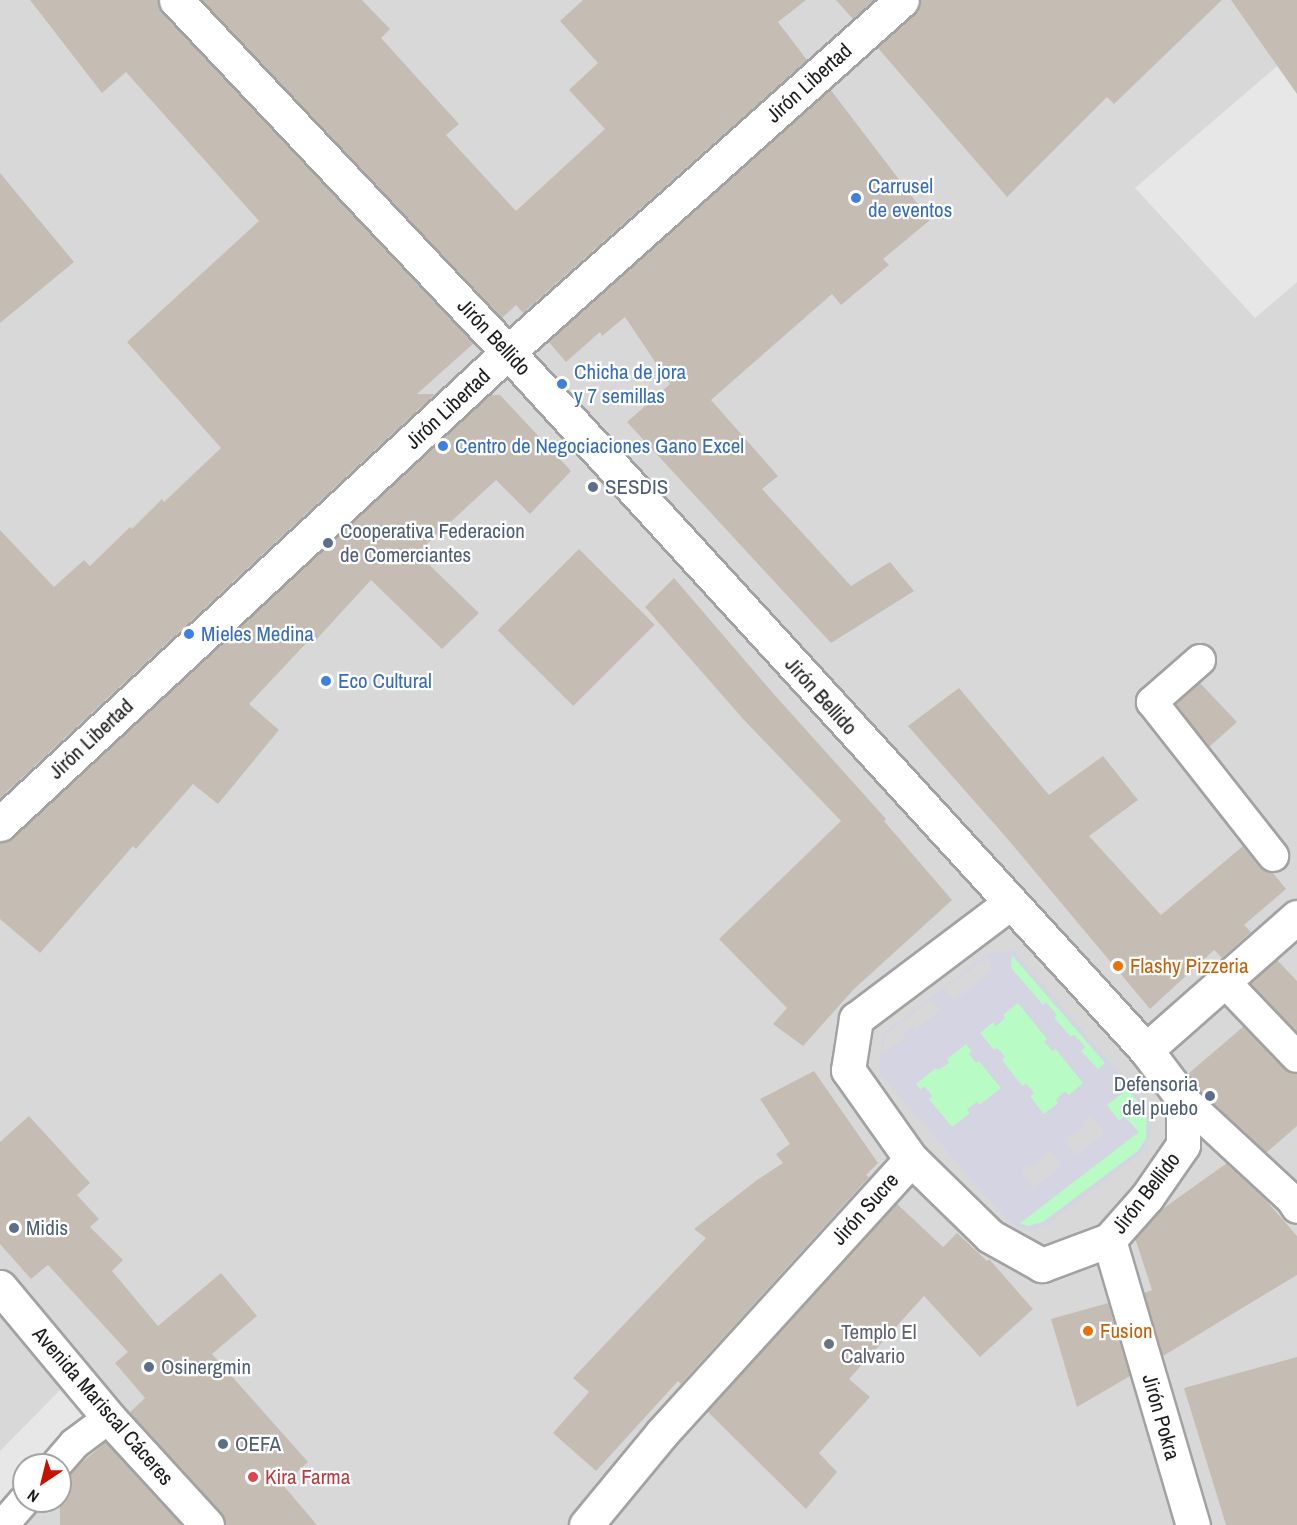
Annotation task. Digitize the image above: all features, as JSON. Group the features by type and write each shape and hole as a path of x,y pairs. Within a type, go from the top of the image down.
{"street":[{"name":"Jirón Bellido","path":"176,0 508,352 1146,1050 1183,1099 1183,1145 1147,1197 1109,1240 1042,1264 990,1236 911,1159"},
{"name":"Jirón Libertad","path":"0,824 508,352 902,0"},
{"name":"Jirón Sucre","path":"586,1525 662,1433 911,1159 848,1070 856,1019 1010,903"},
{"path":"1146,1050 1297,917"},
{"name":"Jirón Pokra","path":"1109,1240 1193,1525"},
{"name":"Avenida Mariscal Cáceres","path":"0,1287 110,1418 207,1525"}],"lane":[{"path":"1200,660 1152,702 1273,856"},
{"path":"1224,981 1297,1057"},
{"path":"1183,1099 1292,1200 1297,1208"},
{"path":"66,1453 74,1444 110,1418"},
{"path":"3,1525 14,1513"}],"shaded area":[{"path":"0,0 1297,0 1297,1525 0,1525"},
{"path":"1297,49 1297,282 1255,318 1135,188"},
{"path":"1013,950 1146,1104 1152,1126 1149,1140 1142,1153 1046,1226 1031,1230 1020,1228 1007,1220 879,1073 883,1033 988,953","holes":["1012,955 1105,1063 1098,1069 1081,1051 1085,1047 1074,1035 1071,1037 1054,1018 1057,1015 1046,1002 1043,1005 1011,968","989,956 991,972 954,1000 945,988","931,999 940,1010 916,1030 912,1026 903,1035 905,1038 887,1051 888,1054 882,1053 885,1035","1018,1003 1047,1039 1044,1042 1052,1051 1056,1049 1083,1083 1069,1095 1065,1091 1056,1100 1058,1103 1044,1114 1030,1097 1034,1093 1031,1089 1026,1084 1022,1086 1002,1060 1005,1057 1002,1053 997,1048 994,1050 980,1033 993,1022 996,1026 1005,1018 1003,1014","966,1044 972,1051 969,1054 976,1063 979,1061 1001,1088 980,1105 977,1102 967,1109 970,1113 952,1127 929,1099 932,1096 924,1086 920,1090 916,1084 935,1068 938,1070 949,1063 947,1059","1128,1089 1143,1107 1147,1119 1146,1139 1138,1151 1043,1222 1029,1226 1019,1224 1139,1132 1124,1116 1119,1121 1107,1105","1091,1116 1105,1133 1076,1156 1063,1138 1084,1127 1082,1123","1049,1149 1062,1166 1034,1188 1021,1172 1030,1165 1033,1168"]},
{"path":"60,1390 87,1420 58,1453 12,1453 12,1504 0,1518 0,1451"}],"green space":[{"path":"1012,955 1106,1063 1098,1070 1081,1051 1084,1047 1074,1035 1071,1037 1011,968 1010,957"},
{"path":"1018,1003 1083,1083 1068,1096 1065,1092 1061,1095 1056,1100 1058,1103 1044,1115 1030,1096 1033,1093 1031,1089 1026,1084 1023,1087 980,1033 993,1022 996,1026 1005,1018 1003,1015"},
{"path":"966,1044 972,1051 969,1054 976,1063 979,1061 1001,1088 979,1105 977,1102 967,1109 970,1113 952,1127 916,1084"},
{"path":"1127,1089 1143,1107 1147,1119 1146,1139 1138,1151 1043,1222 1029,1226 1019,1223 1138,1132 1124,1116 1119,1121 1106,1105"}],"building":[{"path":"30,0 158,0 162,13 474,343 417,394 435,394 0,798 0,530 54,587 84,560 90,566 130,527 132,529 162,499 164,502 221,448 127,342 259,221 126,72 102,93"},
{"path":"202,0 362,0 390,29 381,38 459,124 446,135 516,211 605,129 569,90 598,63 560,21 583,0 806,0 778,22 807,60 523,313 516,305 502,318"},
{"path":"836,0 874,0 853,19"},
{"path":"920,0 1222,0 1114,104 1107,97 1007,197 877,47 914,14"},
{"path":"1231,0 1297,0 1297,94"},
{"path":"830,89 930,220 883,259 889,265 841,305 832,294 711,400 778,476 762,489 851,586 890,562 914,591 831,643 627,422 670,384 625,317 602,336 600,332 566,362 548,341"},
{"path":"0,173 74,262 0,323"},
{"path":"489,395 500,395 571,471 530,514 496,480 417,553 479,613 442,649 371,580 314,642 310,639 249,704 279,730 218,804 193,784 136,849 133,846 40,953 0,919 0,842 13,838"},
{"path":"579,549 655,625 573,706 498,630"},
{"path":"674,578 886,819 884,821 952,900 853,990 803,1046 773,1024 787,1008 719,939 841,821 744,720 645,607"},
{"path":"1200,683 1237,722 1209,747 1176,704"},
{"path":"959,688 1049,795 1103,756 1138,800 1089,836 1161,915 1243,846 1259,867 1273,873 1286,889 1244,925 1251,932 1222,958 1214,950 1150,1009 1005,836 908,726"},
{"path":"1277,960 1297,981 1297,1032 1250,983"},
{"path":"1244,1026 1285,1069 1297,1074 1297,1126 1266,1153 1199,1090 1188,1074"},
{"path":"814,1071 878,1163 866,1175 869,1177 681,1384 678,1381 596,1471 553,1433 589,1392 573,1378 706,1238 694,1229 757,1180 783,1163 776,1154 790,1144 760,1099"},
{"path":"29,1116 90,1183 77,1195 99,1219 90,1227 123,1260 112,1271 158,1326 221,1273 257,1316 212,1354 308,1462 283,1485 317,1525 225,1525 221,1512 129,1413 145,1398 115,1363 128,1352 48,1265 31,1279 0,1244 0,1142"},
{"path":"1227,1163 1264,1198 1297,1236 1297,1275 1163,1356 1144,1293 1152,1290 1135,1238 1161,1210"},
{"name":"Templo El Calvario","path":"896,1203 943,1247 957,1233 987,1261 989,1259 1033,1309 980,1357 924,1296 849,1379 870,1397 819,1453 837,1472 806,1509 707,1411"},
{"path":"1108,1303 1130,1376 1077,1407 1051,1319"},
{"path":"1297,1357 1297,1525 1226,1525 1184,1388"},
{"path":"106,1442 182,1525 60,1525 60,1513 72,1513 72,1471"}],"place":[{"name":"Carrusel de eventos","path":"856,198"},
{"name":"Chicha de jora y 7 semillas","path":"562,384"},
{"name":"Centro de Negociaciones Gano Excel","path":"443,446"},
{"name":"SESDIS","path":"593,487"},
{"name":"Cooperativa Federacion de Comerciantes","path":"328,543"},
{"name":"Mieles Medina","path":"189,634"},
{"name":"Eco Cultural","path":"326,681"},
{"name":"Flashy Pizzeria","path":"1118,966"},
{"name":"Defensoria del puebo","path":"1210,1096"},
{"name":"Midis","path":"14,1228"},
{"name":"Fusion","path":"1088,1331"},
{"name":"Templo El Calvario","path":"829,1344"},
{"name":"Osinergmin","path":"149,1367"},
{"name":"OEFA","path":"223,1444"},
{"name":"Kira Farma","path":"253,1477"}]}
